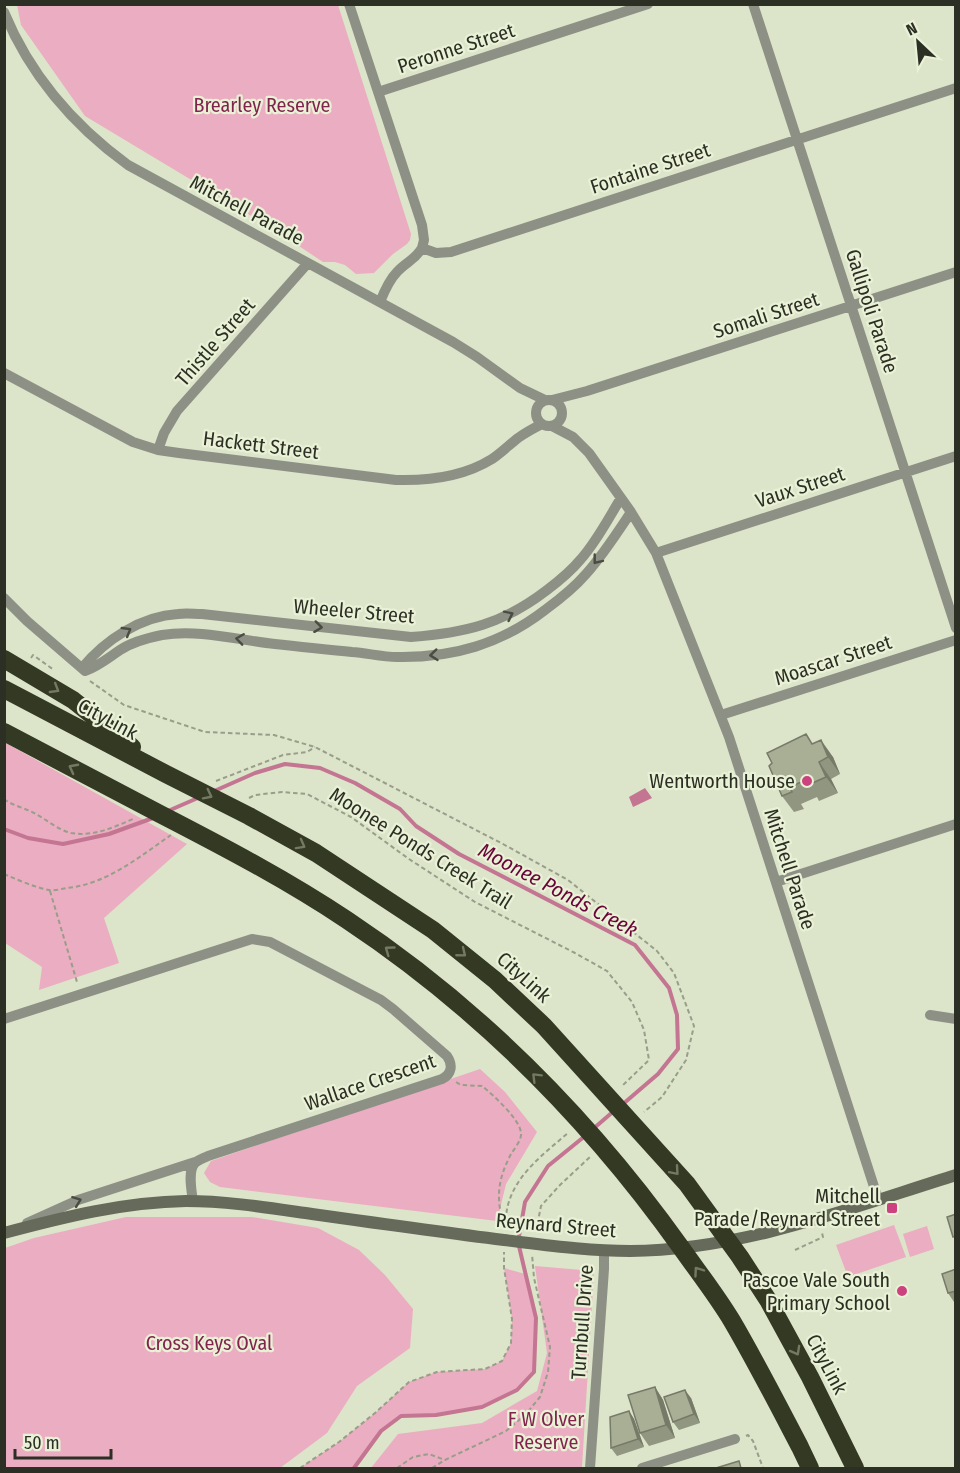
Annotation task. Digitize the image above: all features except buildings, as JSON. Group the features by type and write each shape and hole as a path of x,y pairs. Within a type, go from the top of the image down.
{"highway":[{"path":"4,659 73,700 166,774"},
{"name":"CityLink","path":"4,689 166,774 247,808 433,930 495,980 609,1092 636,1127 687,1184 768,1300 810,1377 855,1468"},
{"path":"4,732 207,838 285,881 338,914 410,965 517,1057 575,1124 605,1150 658,1215 731,1320 810,1468"}],"street":[{"path":"349,4 423,233 422,248 411,262 397,272 380,302"},
{"name":"Peronne Street","path":"378,92 648,4"},
{"name":"Gallipoli Parade","path":"753,4 956,628"},
{"name":"Mitchell Parade","path":"6,18 26,56 47,87 76,121 106,149 128,165 380,302 477,357 520,388 548,400"},
{"name":"Fontaine Street","path":"422,248 436,253 451,252 956,88"},
{"name":"Thistle Street","path":"158,450 164,433 177,411 308,263"},
{"name":"Somali Street","path":"548,400 587,392 956,272"},
{"name":"Hackett Street","path":"4,373 133,442 158,450 368,477 413,480 443,477 474,468 505,450 519,437 536,412"},
{"name":"Mitchell Parade","path":"520,388 536,412"},
{"name":"Somali Street","path":"562,413 574,399 587,392"},
{"path":"548,400 559,404 562,413 559,422 547,425 539,422 536,412 539,404 548,400"},
{"name":"Mitchell Parade","path":"562,413 573,437"},
{"name":"Mitchell Parade","path":"547,425 573,437 589,453 631,512 656,553 721,715 878,1199"},
{"name":"Hackett Street","path":"519,437 547,425"},
{"name":"Vaux Street","path":"656,553 956,456"},
{"name":"Wheeler Street","path":"83,670 103,647 131,627 152,619 177,614 202,614 411,637 437,635 483,626 520,609 569,572 599,535 621,498"},
{"name":"Wheeler Street","path":"83,670 95,668 117,651 131,644 165,634 199,634 395,657 427,656 472,648 513,632 565,595 607,548 631,512"},
{"path":"4,598 83,670"},
{"name":"Moascar Street","path":"721,715 956,640"},
{"path":"776,882 956,824"},
{"name":"Wallace Crescent","path":"4,1018 252,939 270,942 386,1004 447,1056 451,1064 450,1072 442,1079 78,1200 4,1233"},
{"path":"930,1015 956,1019"},
{"path":"193,1202 190,1177 195,1162"},
{"name":"Reynard Street","path":"4,1233 88,1212 146,1203 193,1202 266,1208 563,1247 630,1251 669,1249 746,1237 783,1228 956,1175"},
{"name":"Turnbull Drive","path":"590,1468 604,1250"},
{"path":"642,1468 735,1439"}],"path":[{"path":"37,664 30,657 33,655 62,675 83,670"},
{"name":"Moonee Ponds Creek Trail","path":"247,808 255,795 282,792 307,794 351,817 409,860 475,902 607,971 632,1002 644,1030 649,1060 609,1092"},
{"path":"4,874 50,891 76,887 103,879 177,832"},
{"path":"50,891 80,994"},
{"path":"450,1072 456,1082 461,1085 482,1086 504,1107 520,1128 521,1136 506,1164 498,1191 505,1229 507,1208 512,1193 522,1176 575,1124"},
{"path":"795,1250 823,1237 822,1233"},
{"path":"300,1468 348,1435 410,1382 437,1372 485,1369 502,1361 512,1343 512,1319 504,1268 504,1249"},
{"path":"735,1439 748,1435 753,1441 763,1468"},
{"path":"398,1468 413,1458 429,1454 445,1460"}],"green space":[{"name":"Brearley Reserve","path":"17,5 338,5 411,234 410,240 374,273 356,274 345,265 323,262 278,232 85,116 21,25"},
{"path":"4,742 187,844 104,918 119,963 39,990 42,967 5,943"},
{"path":"480,1069 505,1092 537,1132 506,1184 497,1221 220,1187 210,1182 204,1173 211,1161"},
{"name":"Cross Keys Oval","path":"126,1217 252,1217 318,1228 359,1250 385,1275 413,1309 410,1348 357,1386 327,1433 280,1468 5,1468 5,1248 34,1238"},
{"path":"894,1225 906,1257 848,1277 836,1245"},
{"path":"927,1226 934,1249 910,1257 903,1234"},
{"name":"F W Olver Reserve","path":"535,1266 594,1271 582,1467 371,1468 398,1434 482,1423 537,1391 547,1353"},
{"path":"504,1268 525,1274 536,1318 534,1372 517,1390 482,1407 436,1415 401,1416 381,1431 354,1468 300,1468 339,1442 409,1382 437,1372 485,1369 502,1361 511,1343 512,1319"}],"shaded area":[{"path":"645,788 652,798 633,807 629,797"}],"waterway":[{"name":"Moonee Ponds Creek","path":"212,792 255,773 285,764 320,768 355,783 400,809 416,826 459,854 635,945 669,988 677,1015 678,1049 658,1074 623,1104"},
{"name":"Moonee Ponds Creek","path":"168,811 200,797"},
{"name":"Moonee Ponds Creek","path":"4,829 28,838 63,844 109,834 153,818"},
{"name":"Moonee Ponds Creek","path":"593,1129 615,1110"},
{"name":"Moonee Ponds Creek","path":"354,1468 381,1431 401,1416 436,1415 482,1407 517,1390 534,1372 536,1318 518,1242 525,1202 548,1166 585,1136"}],"place":[{"name":"Wentworth House","path":"807,781"},
{"name":"Mitchell Parade/Reynard Street","path":"892,1208"},
{"name":"Pascoe Vale South Primary School","path":"902,1291"}]}
